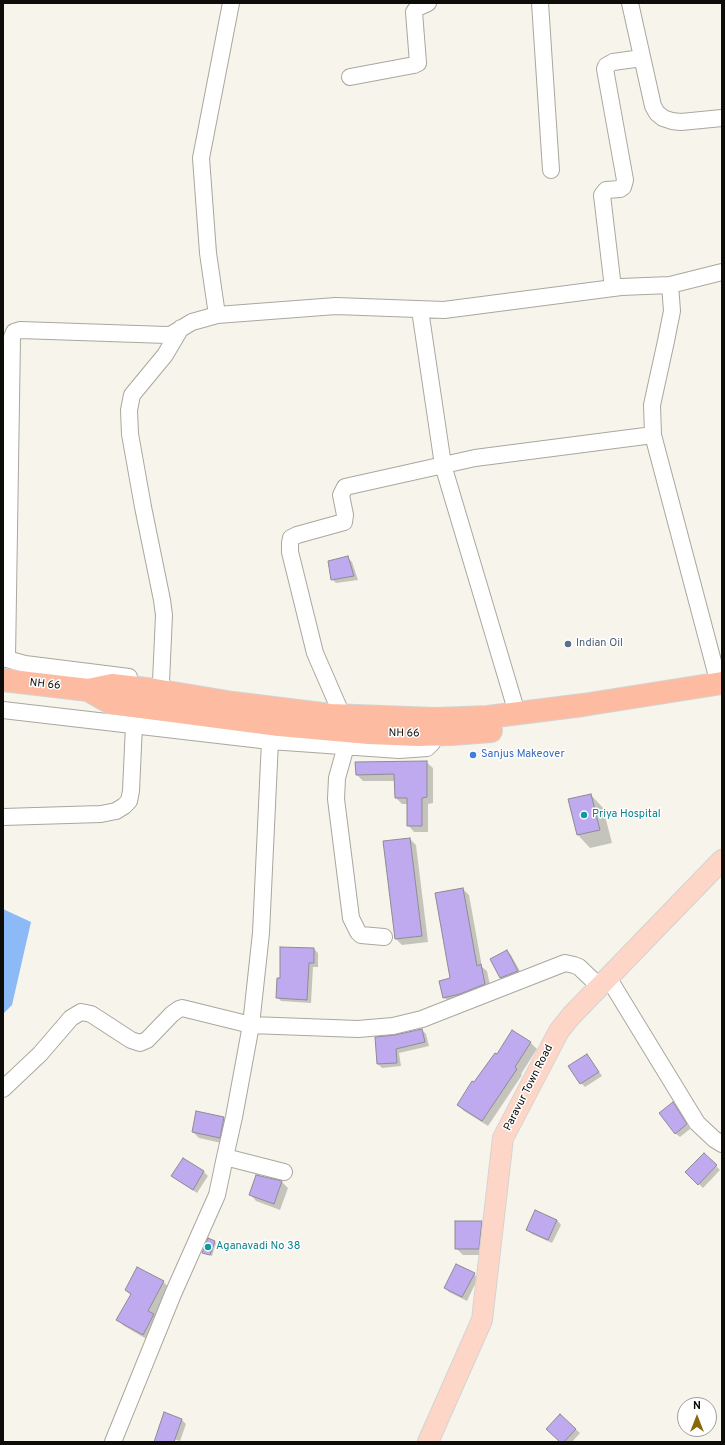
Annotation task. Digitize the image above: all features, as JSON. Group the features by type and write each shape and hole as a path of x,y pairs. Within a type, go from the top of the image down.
{"highway":[{"name":"NH 66","path":"4,666 88,690 112,703 247,721 369,733 433,735 500,730 721,688"},
{"name":"NH 66","path":"88,690 112,685 217,700 342,715 436,719 517,713 721,688"}],"main road":[{"name":"Paravur Town Road","path":"428,1442 482,1320 503,1138 559,1031 571,1016 722,860"}],"street":[{"path":"217,315 208,253 201,158 231,3"},
{"path":"350,77 418,63 414,12 417,8 428,3"},
{"path":"540,3 551,170"},
{"path":"630,3 653,106 657,113 663,118 681,122 722,118"},
{"path":"613,288 602,195 606,190 620,189 623,187 625,180 605,69 606,66 613,62 642,58"},
{"path":"217,700 212,693 206,690 161,682 25,664 4,666 14,332 20,330 167,335 172,334 182,326 192,322 217,315 336,306 444,310 613,288 670,285 722,272"},
{"path":"670,285 672,311 652,405 653,434 721,688"},
{"path":"420,310 443,465 517,713"},
{"path":"161,682 164,615 130,434 129,410 132,394 165,355 182,326"},
{"path":"342,715 315,653 290,552 291,538 344,522 345,515 341,495 345,487 475,458 653,434"},
{"path":"3,710 270,741 399,750 425,749 432,743 433,735"},
{"path":"3,816 101,814 116,811 124,806 129,801 131,791 134,725"},
{"path":"113,1442 173,1294 217,1196 251,1025 261,933 270,741"},
{"path":"346,746 337,778 336,799 351,918 361,935 384,937"},
{"path":"3,1089 40,1054 71,1018 81,1012 91,1014 131,1040 140,1043 147,1040 172,1014 178,1009 182,1008 251,1025 358,1030 394,1026 422,1019 565,964 579,967 604,983 697,1123 714,1139 722,1144"},
{"path":"225,1158 284,1172"}],"water":[{"path":"3,909 31,922 12,1005 3,1014"}],"building":[{"path":"348,556 354,576 331,580 328,561"},
{"path":"427,761 427,797 422,798 422,826 407,826 407,798 395,798 394,774 356,775 355,762"},
{"name":"Priya Hospital","path":"591,794 600,830 577,835 568,799"},
{"path":"410,838 422,936 395,939 383,841"},
{"path":"463,888 477,966 481,964 485,984 460,994 443,998 439,981 450,978 435,893"},
{"path":"280,947 314,948 314,963 309,963 307,1000 276,998 277,978 280,978"},
{"path":"507,950 518,971 500,978 490,959"},
{"path":"422,1029 425,1042 396,1049 397,1063 377,1064 375,1037 395,1035"},
{"path":"512,1030 531,1042 515,1067 517,1069 482,1121 457,1105 472,1081 474,1082 495,1053 497,1054"},
{"path":"587,1054 599,1072 580,1084 568,1066"},
{"path":"673,1102 687,1124 675,1134 659,1113"},
{"path":"196,1111 224,1117 220,1138 192,1132"},
{"path":"704,1153 717,1165 698,1185 685,1172"},
{"path":"183,1158 204,1171 193,1190 171,1176"},
{"path":"256,1175 282,1181 274,1204 249,1195"},
{"path":"535,1210 557,1220 548,1240 526,1230"},
{"path":"455,1221 482,1221 479,1249 455,1249"},
{"name":"Aganavadi No 38","path":"208,1238 215,1241 210,1255 202,1253"},
{"path":"456,1264 475,1273 462,1297 444,1288"},
{"path":"137,1267 164,1281 148,1311 154,1314 143,1335 116,1320 131,1294 125,1290"},
{"path":"164,1412 182,1419 174,1442 154,1442"},
{"path":"560,1414 576,1429 564,1442 560,1442 546,1429"}],"place":[{"name":"Indian Oil","path":"568,644"},
{"name":"Sanjus Makeover","path":"473,755"},
{"name":"Priya Hospital","path":"584,815"},
{"name":"Aganavadi No 38","path":"208,1247"}]}
